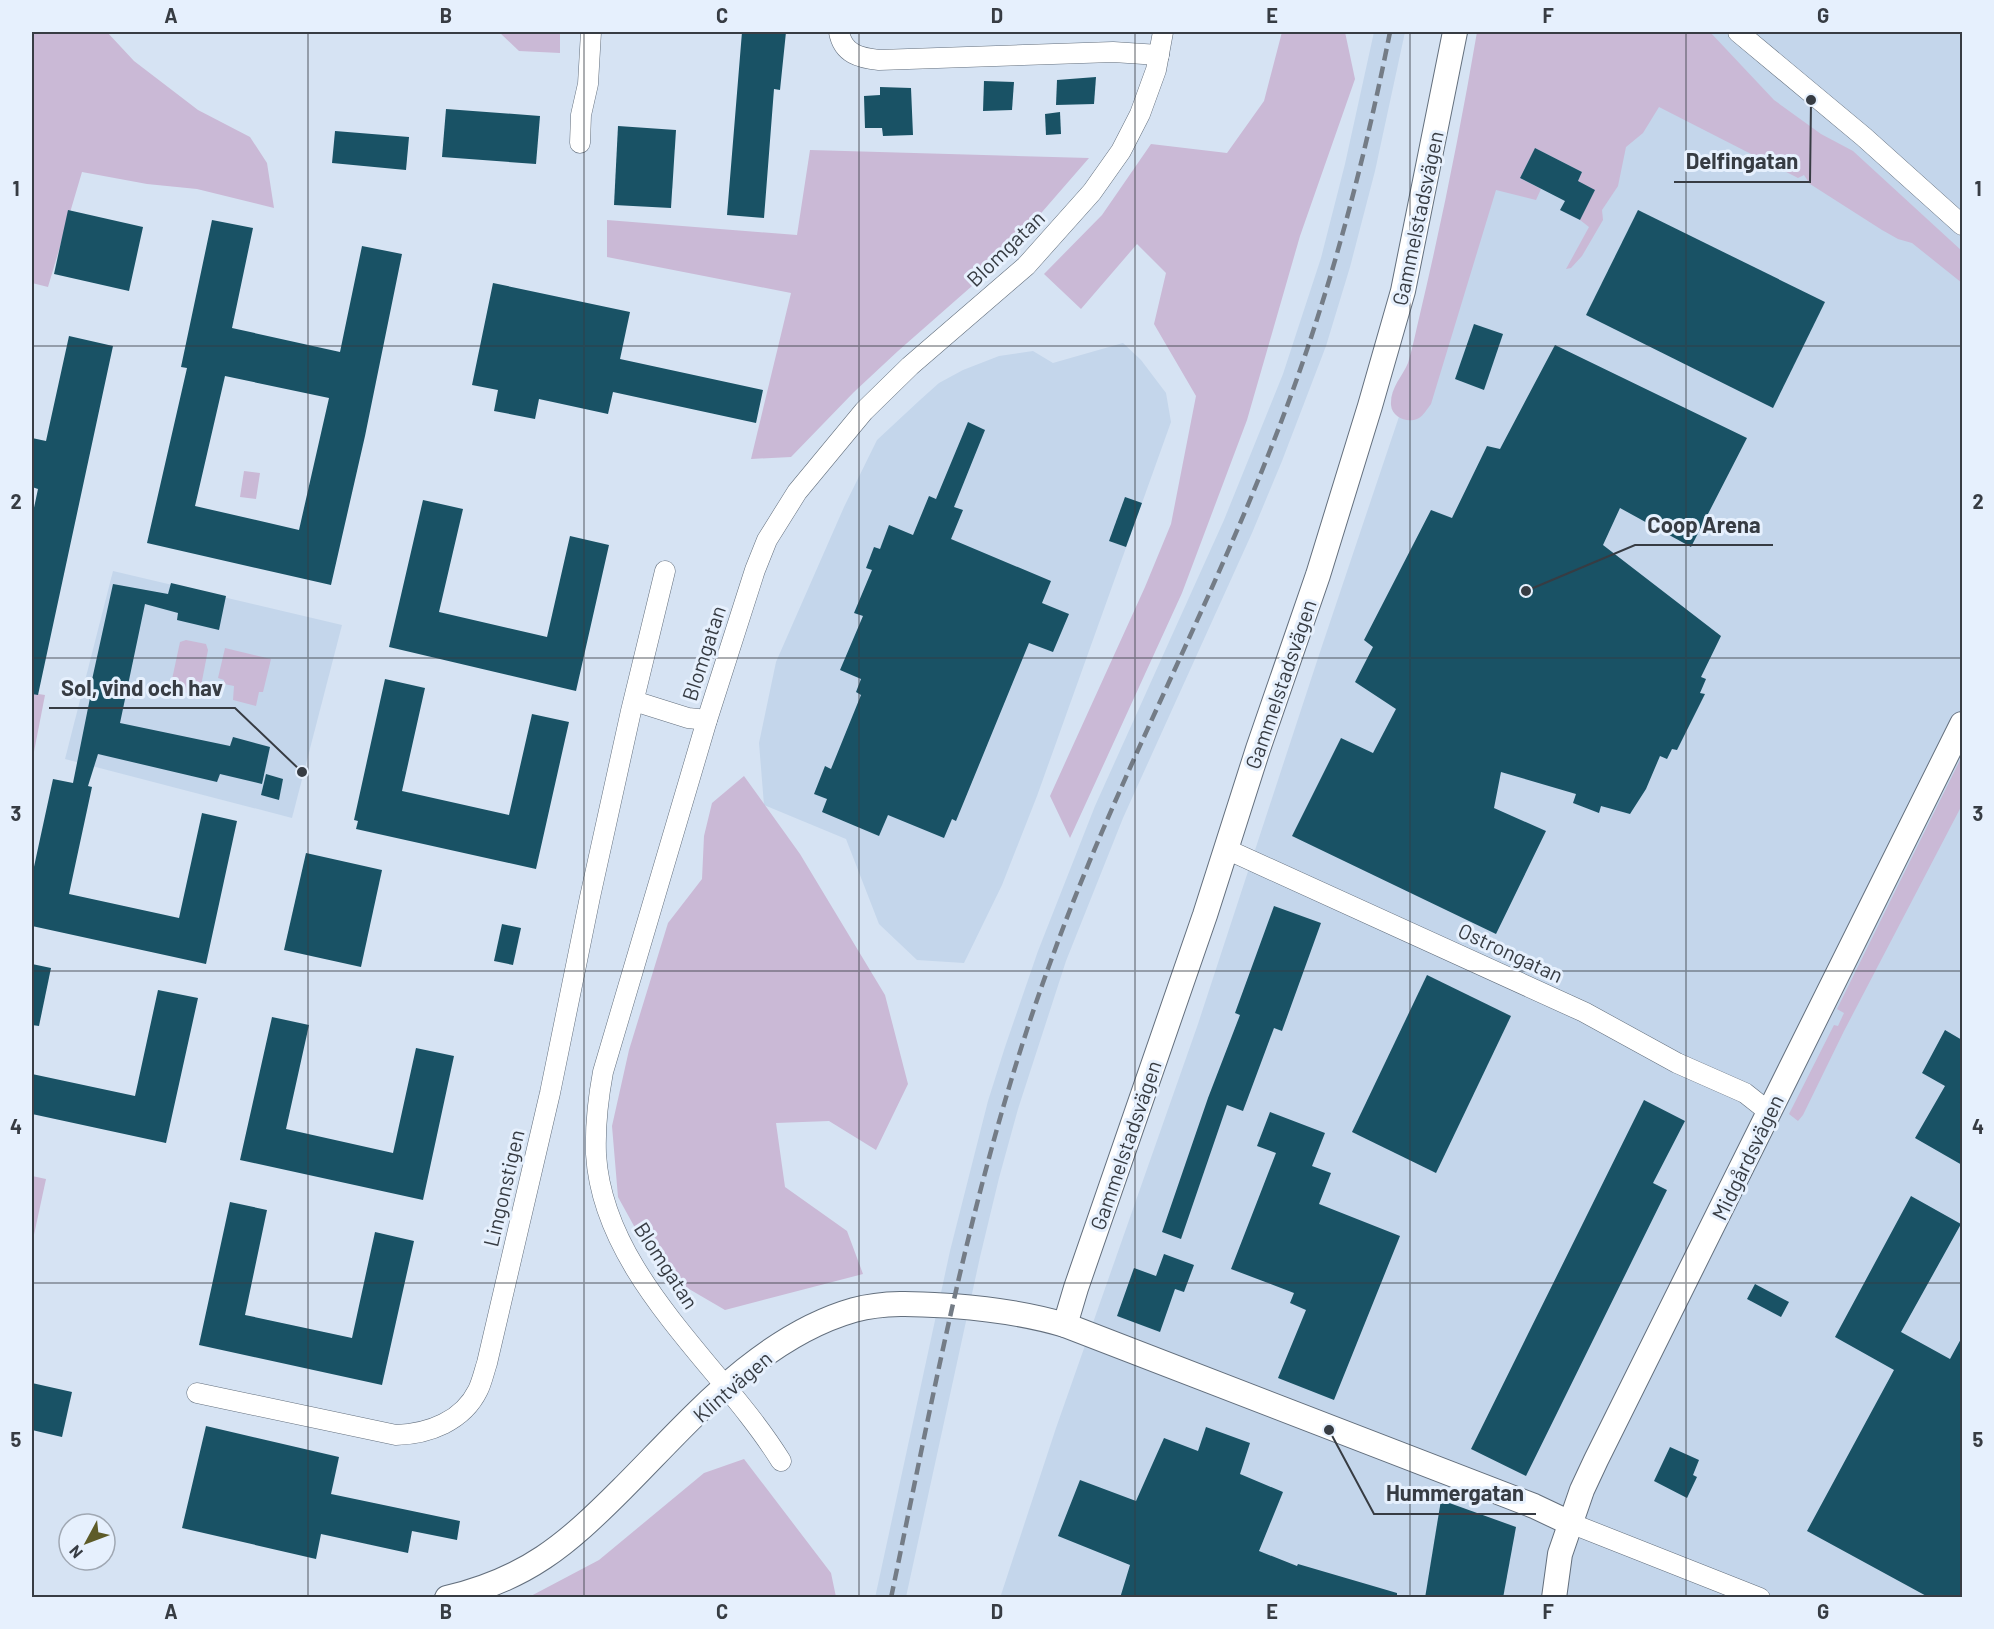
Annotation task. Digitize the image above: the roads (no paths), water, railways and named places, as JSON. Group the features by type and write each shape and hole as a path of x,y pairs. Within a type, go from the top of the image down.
{"street":[{"path":"579,143 581,115 588,84 591,32"},
{"name":"Blomgatan","path":"781,1461 764,1433 654,1296 632,1262 615,1229 605,1202 596,1155 598,1100 603,1072 707,720 755,570 767,540 784,510 864,411 910,366 1026,266 1092,192 1121,151 1140,114 1156,70 1163,32"},
{"name":"Gammelstadsvägen","path":"1065,1325 1318,575 1404,291 1455,32"},
{"path":"1738,32 1864,137 1962,225"},
{"path":"842,39 852,54 879,60 1113,52 1159,55"},
{"name":"Lingonstigen","path":"197,1393 396,1436 413,1435 442,1425 464,1409 478,1390 487,1363 550,1093 590,897 665,571"},
{"path":"634,701 677,715 707,720"},
{"name":"Midgårdsvägen","path":"1554,1598 1560,1554 1596,1460 1962,724"},
{"name":"Ostrongatan","path":"1226,849 1584,1012 1677,1063 1745,1093 1769,1112"},
{"name":"Klintvägen","path":"447,1598 486,1587 542,1561 581,1529 727,1386 761,1358 808,1329 855,1310 874,1306 923,1304 997,1310 1035,1316 1065,1325 1534,1506 1570,1523"},
{"path":"1570,1523 1760,1598"}],"railway":[{"path":"891,1598 960,1274 980,1193 1026,1033 1077,891 1103,828 1216,579 1289,401 1339,246 1367,140 1390,32"}],"place":[{"name":"Delfingatan","path":"1811,100"},
{"name":"Coop Arena","path":"1526,591"},
{"name":"Sol, vind och hav","path":"302,772"},
{"name":"Hummergatan","path":"1329,1430"}]}
